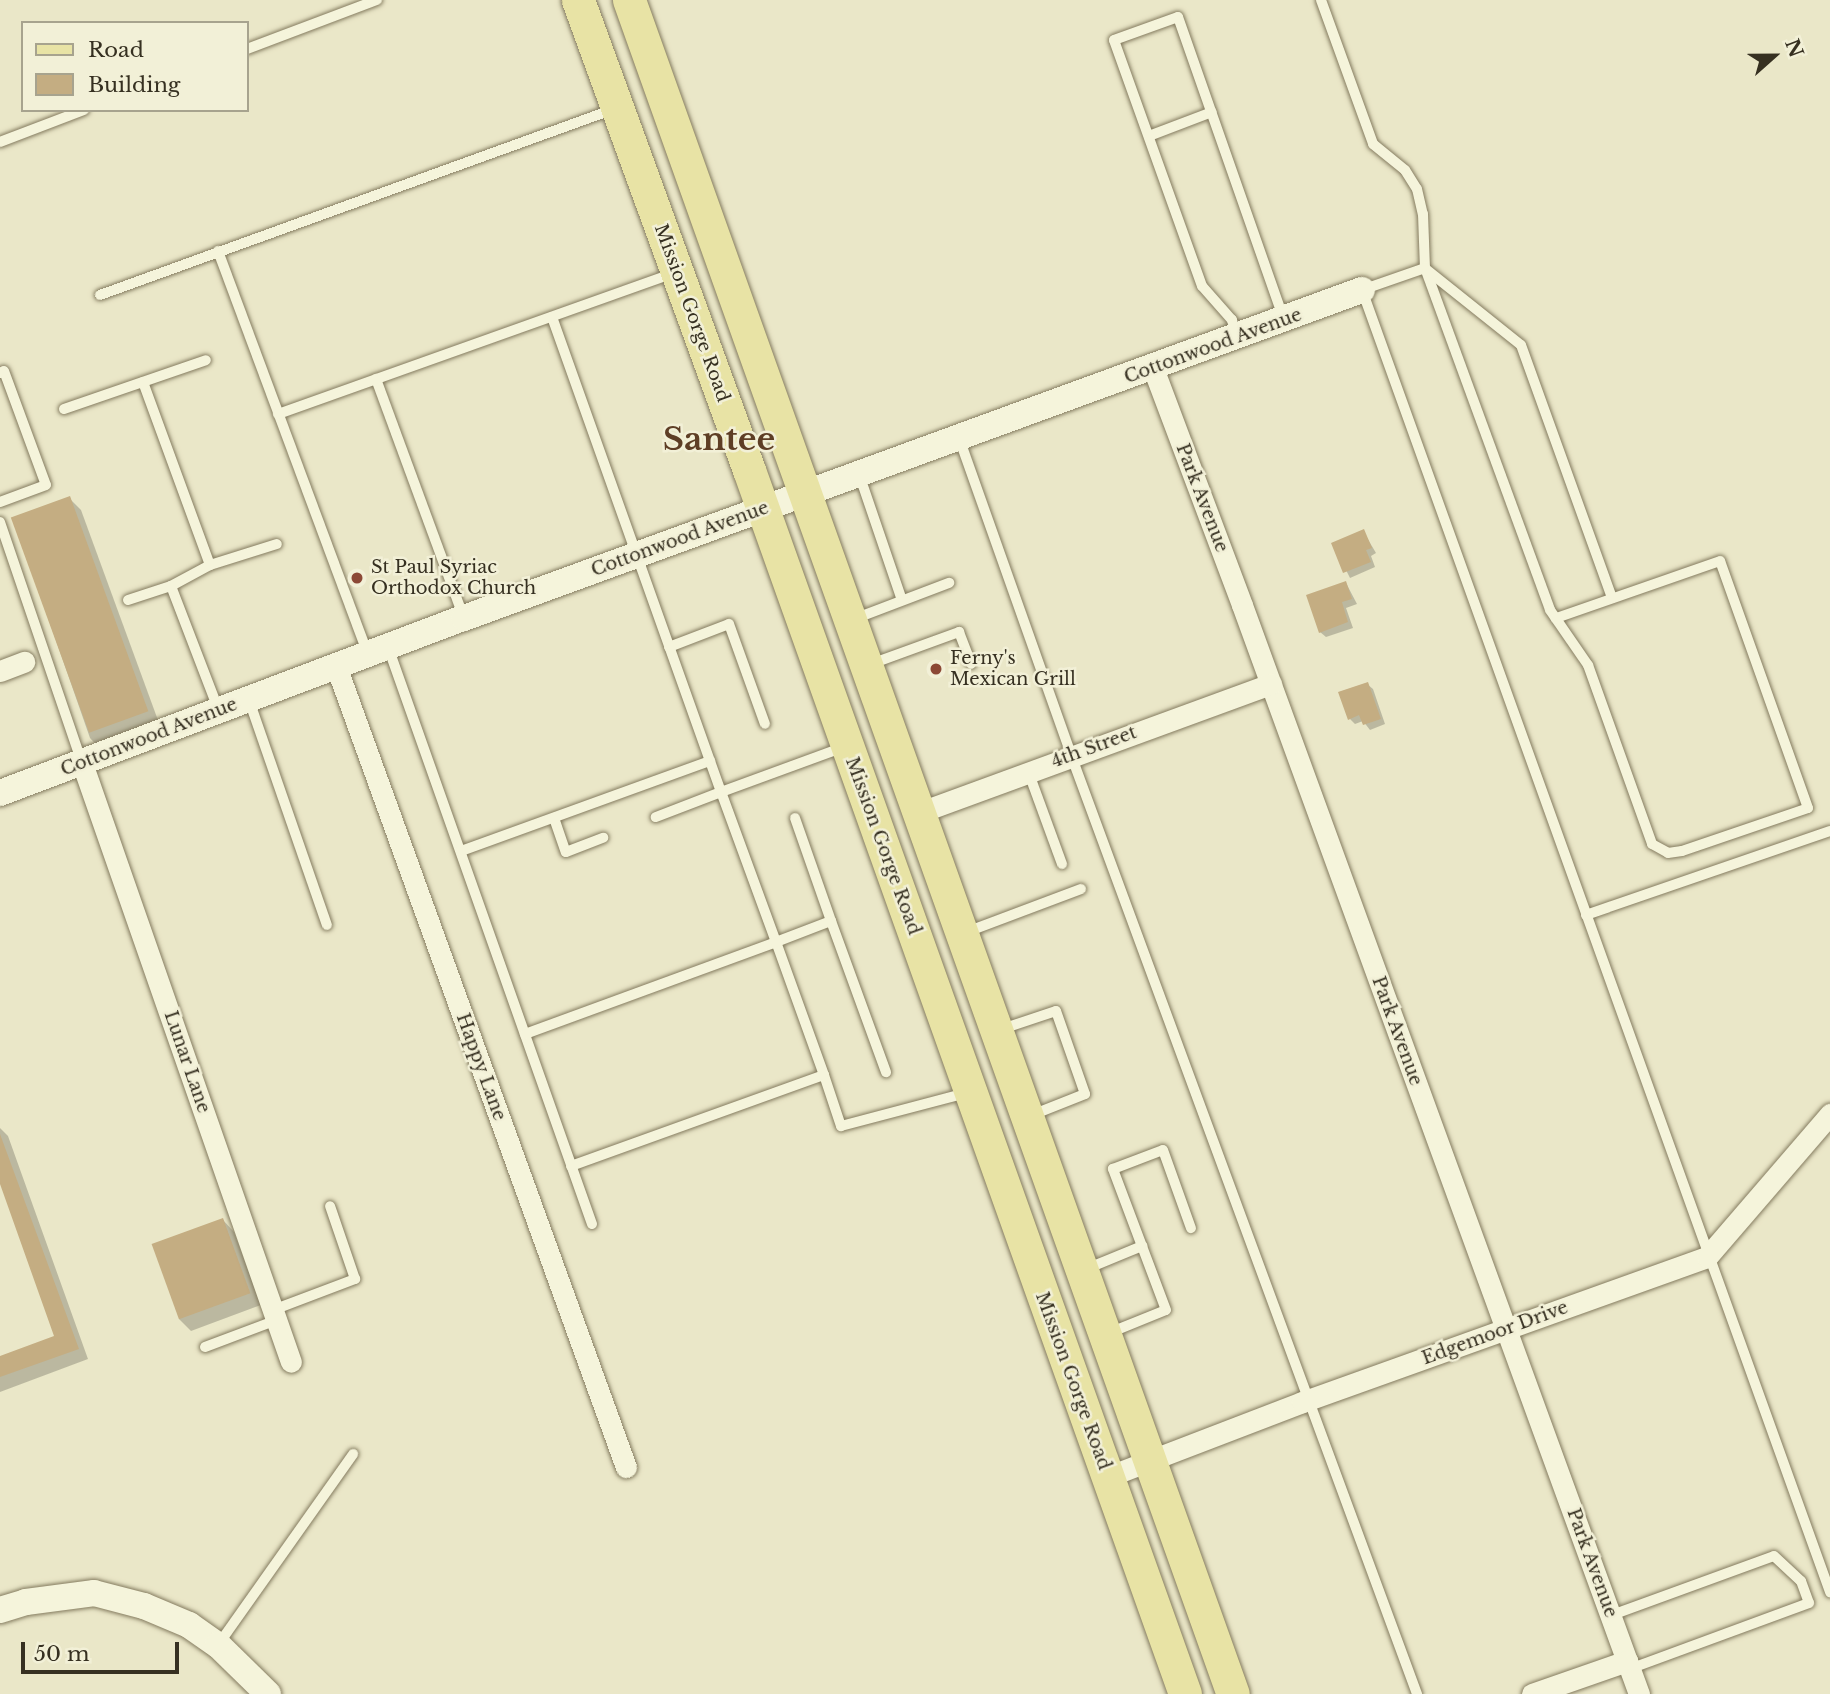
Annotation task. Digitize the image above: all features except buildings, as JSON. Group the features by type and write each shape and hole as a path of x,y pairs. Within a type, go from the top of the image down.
{"main road":[{"name":"Mission Gorge Road","path":"578,0 1185,1694"},
{"path":"629,0 848,621 1152,1460 1233,1694"}],"street":[{"name":"Cottonwood Avenue","path":"0,793 637,554 1362,290"},
{"name":"Park Avenue","path":"1153,368 1639,1694"},
{"path":"0,671 24,662"},
{"name":"Happy Lane","path":"336,666 626,1467"},
{"name":"4th Street","path":"918,813 1271,684"},
{"name":"Lunar Lane","path":"82,763 291,1362"},
{"name":"Edgemoor Drive","path":"1107,1477 1310,1400 1707,1257 1830,1114"},
{"path":"0,1610 26,1602 94,1593 144,1606 189,1625 218,1645 268,1694"},
{"path":"1532,1694 1628,1665"}],"lane":[{"path":"248,49 377,0"},
{"path":"1321,0 1373,144 1405,170 1417,189 1423,214 1425,268 1556,618 1587,666 1647,834 1659,851 1682,851 1808,808 1720,561 1556,618"},
{"path":"1236,336 1232,320 1202,286 1114,40 1178,17 1284,320"},
{"path":"100,295 617,108"},
{"path":"0,142 79,112"},
{"path":"1149,136 1212,112"},
{"path":"218,251 278,414 461,851 592,1224"},
{"path":"1425,268 1362,290 1707,1257 1830,1592"},
{"path":"1425,268 1521,345 1612,598"},
{"path":"278,414 677,272"},
{"path":"552,317 841,1126 970,1091"},
{"path":"64,410 206,360"},
{"path":"0,373 4,371 46,485 0,502"},
{"path":"376,379 464,618"},
{"path":"144,382 210,565"},
{"path":"959,438 1071,755 1417,1694"},
{"path":"859,474 902,600"},
{"path":"0,522 82,763"},
{"path":"128,600 171,586 210,565 278,544"},
{"path":"848,621 950,583"},
{"path":"171,586 219,711"},
{"path":"669,647 729,624 765,724"},
{"path":"865,666 959,632 971,664"},
{"path":"250,700 327,925"},
{"path":"656,817 847,746"},
{"path":"461,851 710,761"},
{"path":"1028,771 1062,864"},
{"path":"554,818 566,852 603,838"},
{"path":"795,818 886,1072"},
{"path":"1586,915 1830,831"},
{"path":"961,934 1081,889"},
{"path":"525,1034 831,921"},
{"path":"997,1031 1056,1011 1085,1094 1027,1117"},
{"path":"571,1166 824,1075"},
{"path":"1106,1334 1166,1310 1114,1169 1163,1150 1191,1228"},
{"path":"205,1347 355,1279 330,1206"},
{"path":"1083,1271 1142,1247"},
{"path":"218,1645 353,1454"},
{"path":"1612,1615 1774,1556 1801,1581 1810,1603 1628,1665"}],"place":[{"name":"St Paul Syriac Orthodox Church","path":"357,578"},
{"name":"Ferny's Mexican Grill","path":"936,669"}],"district":[{"name":"Santee","path":"719,439"}]}
